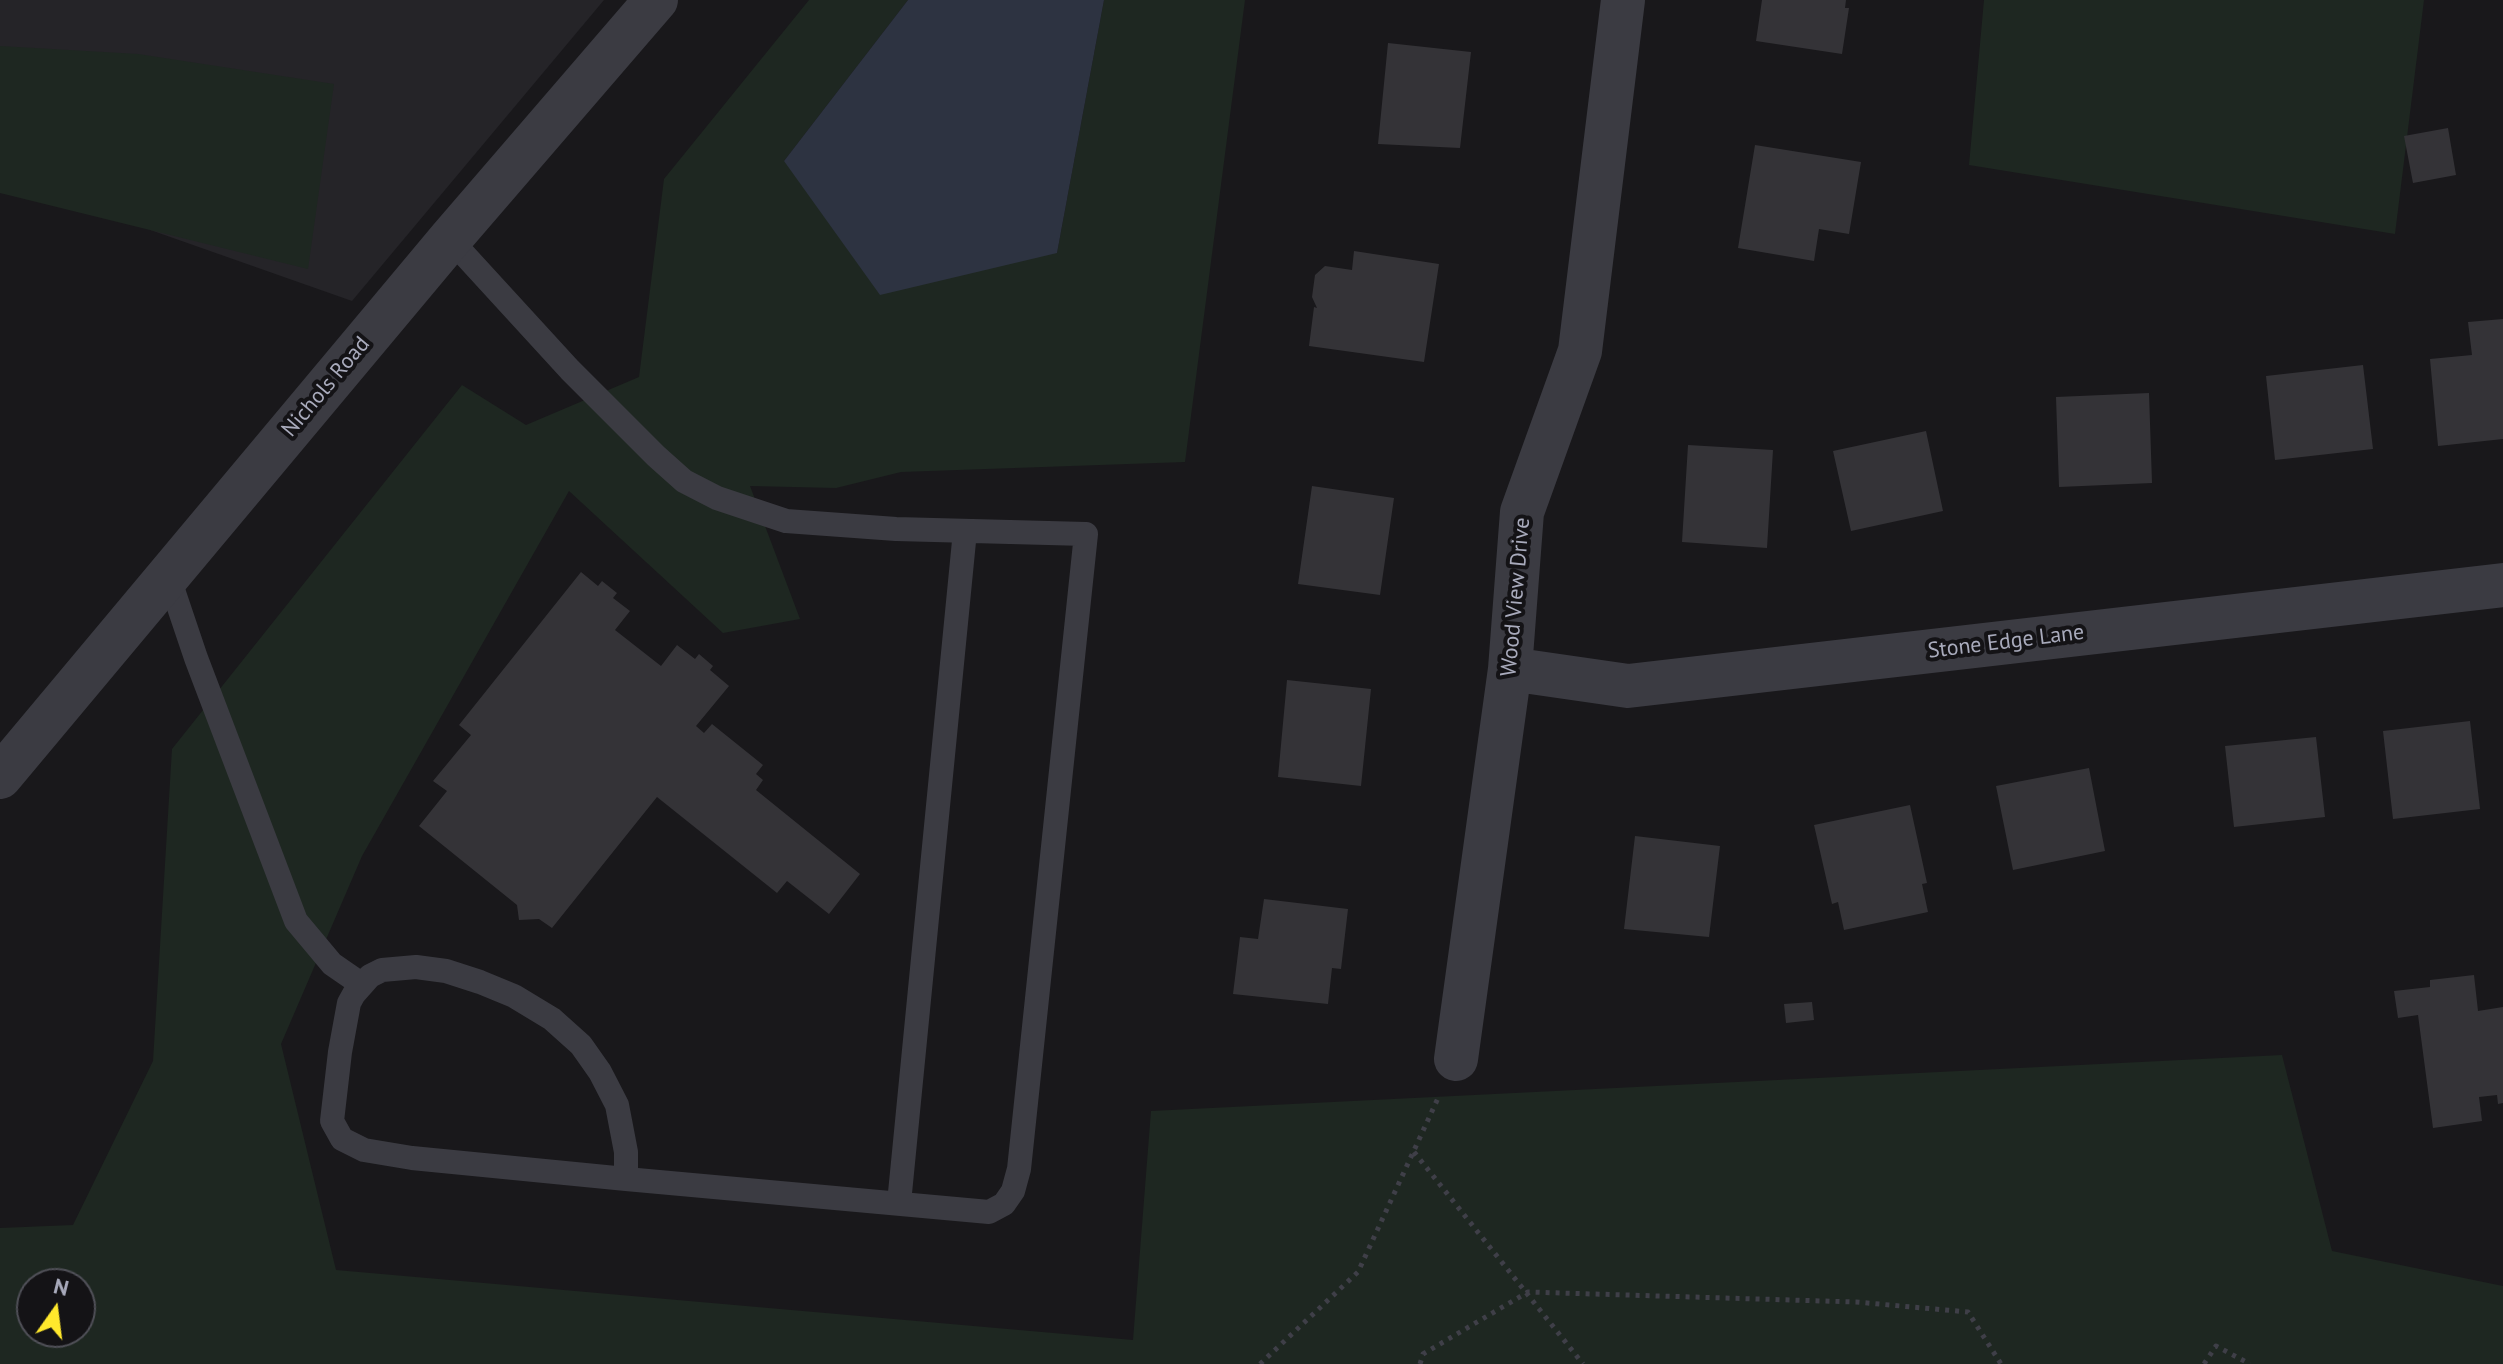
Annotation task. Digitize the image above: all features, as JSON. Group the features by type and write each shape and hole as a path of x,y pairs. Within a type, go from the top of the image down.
{"street":[{"name":"Nichols Road","path":"0,777 450,239 656,0"},
{"name":"Wood View Drive","path":"1456,1059 1510,669 1522,512 1580,351 1623,0"},
{"name":"Stone Edge Lane","path":"1510,669 1628,686 2503,585"}],"lane":[{"path":"450,239 570,370 656,456 684,481 717,498 786,521 896,529 1086,534 1019,1169 1013,1191 1004,1204 989,1212 626,1179 412,1158 364,1150 342,1139 332,1121 349,1003 361,984 382,970 416,967 446,971 514,996 552,1019 581,1045 600,1072 617,1105 626,1152 626,1179"},
{"path":"899,1203 965,531"},
{"path":"168,575 196,658 296,921 332,964 361,984"}],"path":[{"path":"1260,1364 1358,1272 1456,1059"},
{"path":"1413,1152 1583,1364"},
{"path":"1420,1364 1423,1354 1528,1292 1856,1302 1968,1312 2001,1364"},
{"path":"2204,1364 2216,1346 2250,1364"}],"shaded area":[{"path":"0,0 604,0 352,301 0,177"},
{"path":"809,0 908,0 784,161 1057,253 1104,0 1245,0 1185,462 901,472 836,488 750,486 800,619 723,633 569,491 362,856 281,1044 336,1270 1133,1340 1151,1111 2282,1055 2332,1251 2503,1286 2503,1364 0,1364 0,1228 73,1225 153,1061 172,749 462,385 526,425 639,377 664,179"},
{"path":"1984,0 2424,0 2395,234 1969,165"},
{"path":"0,46 138,54 334,84 308,269 0,193"}],"water":[{"path":"908,0 1104,0 1057,253 880,295 784,161"}],"building":[{"path":"1762,0 1846,0 1845,8 1849,8 1842,54 1756,41"},
{"path":"1388,43 1471,52 1460,148 1378,144"},
{"path":"2448,128 2456,175 2413,183 2404,136"},
{"path":"1755,145 1861,162 1849,234 1819,229 1814,261 1738,248"},
{"path":"1354,251 1439,264 1424,362 1309,346 1314,307 1317,308 1312,297 1315,275 1325,266 1352,270"},
{"path":"2503,319 2503,439 2438,446 2430,359 2472,355 2468,322"},
{"path":"2363,365 2373,449 2275,460 2266,376"},
{"path":"2149,393 2152,483 2059,487 2056,397"},
{"path":"1926,431 1943,511 1851,531 1833,451"},
{"path":"1688,445 1773,450 1767,548 1682,542"},
{"path":"1312,486 1394,498 1380,595 1298,584"},
{"path":"581,572 598,586 602,581 617,593 613,598 630,611 615,630 661,666 677,645 695,659 699,654 713,666 710,670 729,686 696,726 704,733 712,724 763,765 756,774 763,780 756,790 860,874 829,914 787,881 777,893 657,797 552,928 539,919 519,920 517,905 419,826 447,791 433,781 471,735 459,725"},
{"path":"1287,680 1371,689 1361,786 1278,777"},
{"path":"2470,721 2480,809 2393,819 2383,731"},
{"path":"2316,737 2325,817 2234,827 2225,746"},
{"path":"2089,768 2105,851 2013,870 1996,786"},
{"path":"1910,805 1927,883 1922,884 1928,912 1844,930 1838,902 1832,904 1814,825"},
{"path":"1635,836 1720,846 1709,937 1624,929"},
{"path":"1264,899 1348,909 1341,969 1332,968 1328,1004 1233,994 1240,937 1258,939"},
{"path":"2474,975 2478,1011 2503,1007 2503,1103 2498,1104 2497,1095 2479,1097 2482,1121 2433,1128 2418,1015 2398,1018 2394,991 2430,987 2430,980"},
{"path":"1812,1002 1814,1020 1786,1023 1784,1004"}]}
